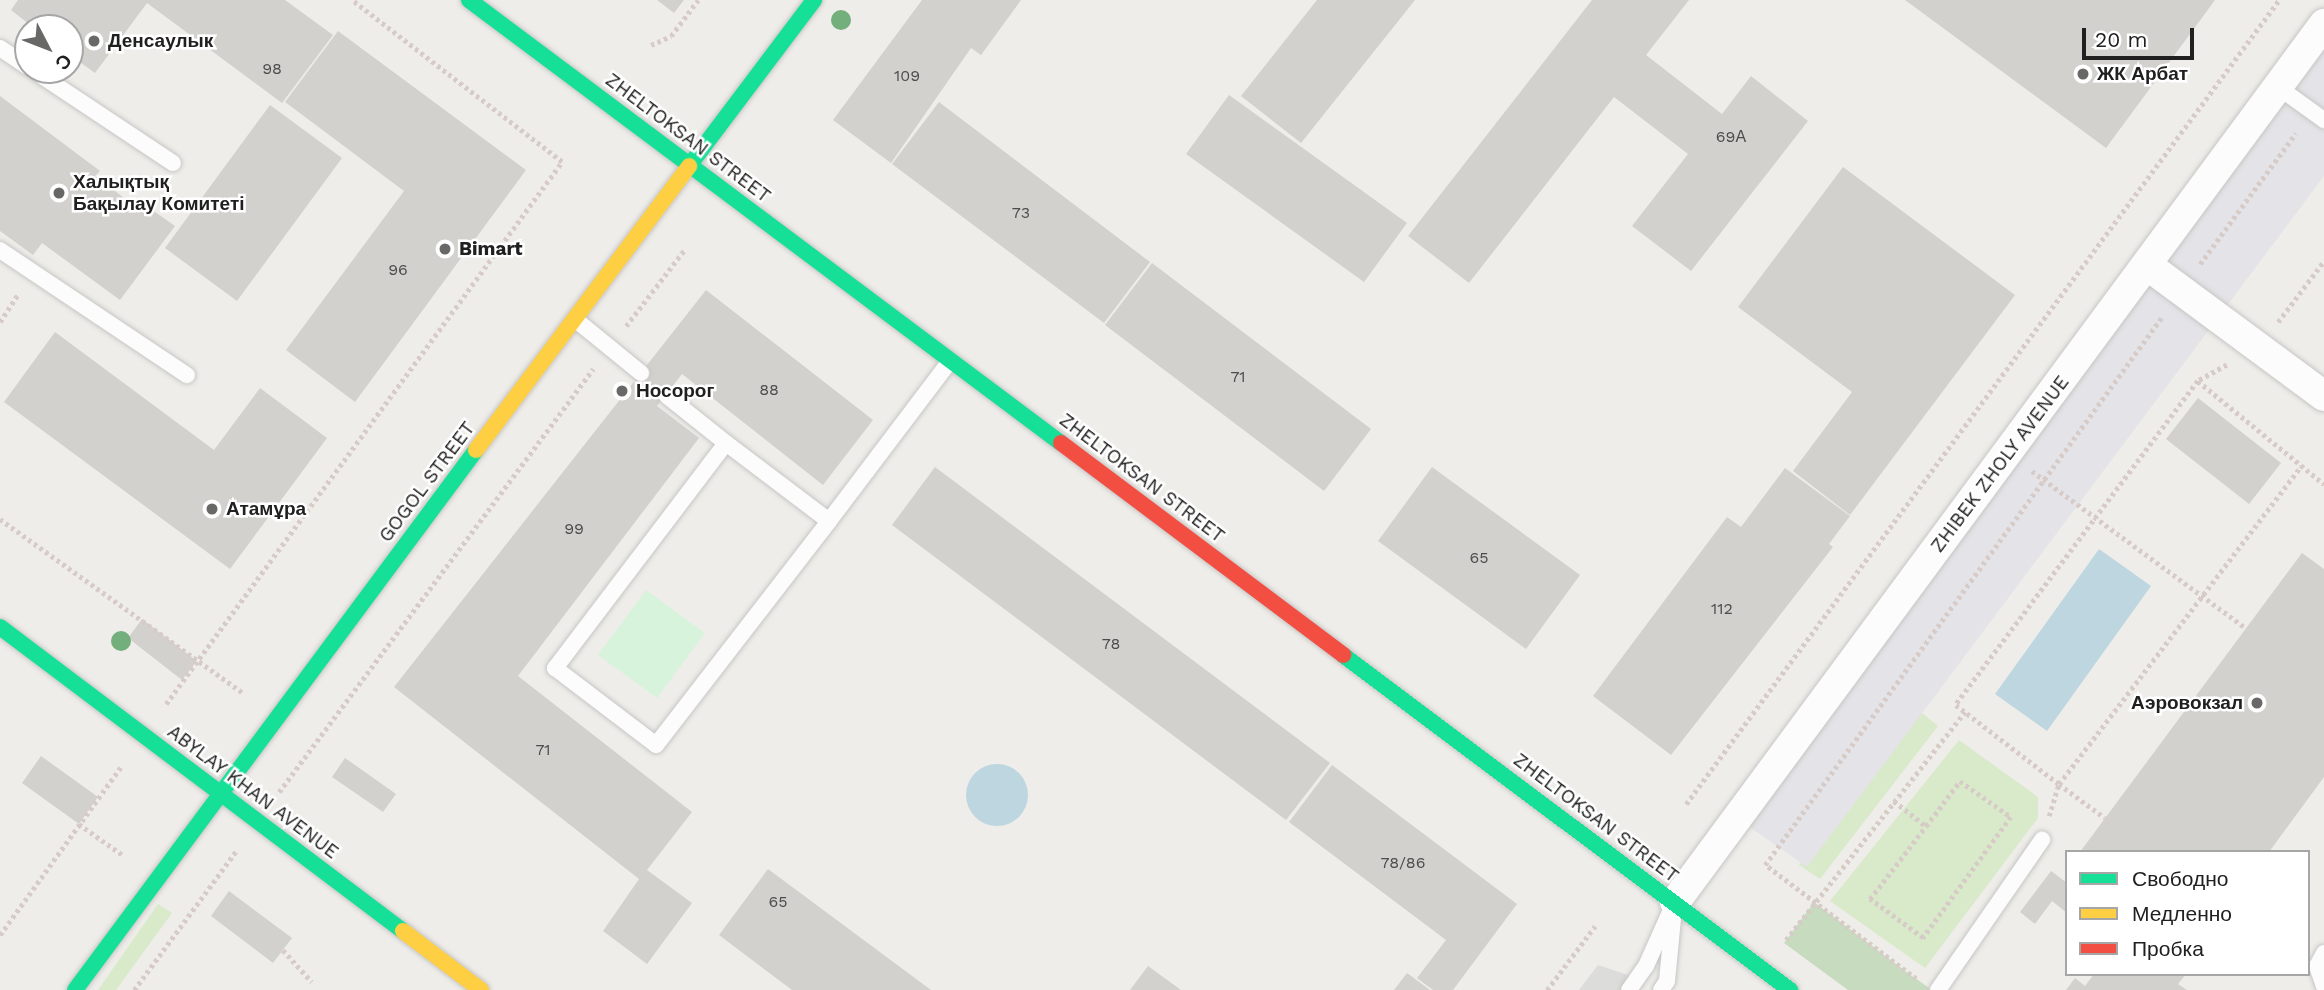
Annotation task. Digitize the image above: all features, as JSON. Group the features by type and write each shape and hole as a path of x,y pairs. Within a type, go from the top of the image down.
{"main road":[{"name":"ZHELTOKSAN STREET","path":"469,0 1790,990"},
{"name":"GOGOL STREET","path":"75,990 218,792 576,320 814,0"},
{"name":"ABYLAY KHAN AVENUE","path":"0,627 481,990"}],"street":[{"name":"ZHIBEK ZHOLY AVENUE","path":"1675,902 2324,24"},
{"path":"2147,265 2260,346 2324,396"}],"lane":[{"path":"54,84 173,163"},
{"path":"2278,87 2318,116"},
{"path":"0,250 187,376"},
{"path":"576,320 641,373"},
{"path":"726,443 555,668 656,745 950,361"},
{"path":"667,396 829,521"},
{"path":"1938,990 2042,840"},
{"path":"1661,990 1667,981 1675,902"},
{"name":"ZHIBEK ZHOLY AVENUE","path":"1629,990 1646,966 1675,902"},
{"path":"2324,953 2316,965 2324,986"}],"path":[{"path":"190,670 562,162 352,0"},
{"path":"651,46 671,36 698,0"},
{"path":"1686,804 2279,0"},
{"path":"1908,973 1765,865 2046,480 2181,289 2318,116"},
{"path":"302,761 685,249"},
{"path":"2105,818 1956,705 2199,381 2260,346 2324,261"},
{"path":"0,322 19,295 9,288"},
{"path":"2199,381 2324,484"},
{"path":"2007,454 2098,516 2246,628"},
{"path":"2042,840 2059,784 2301,466"},
{"path":"0,519 197,661"},
{"path":"1784,943 1965,712"},
{"path":"1960,781 2011,817 1923,938 1870,899 1927,826 1960,781"},
{"path":"1894,801 1927,826"},
{"path":"0,935 90,810"},
{"path":"134,990 195,907"},
{"path":"1547,990 1595,926"},
{"path":"283,950 312,982"}],"shaded area":[{"path":"2324,50 2324,176 1807,867 1748,826"},
{"path":"1598,965 1637,978 1628,990 1579,990"}],"green space":[{"path":"646,590 705,633 657,698 598,655"},
{"path":"1917,709 1938,726 1820,879 1799,865"},
{"path":"1959,740 2038,797 2038,818 1925,968 1830,901"},
{"path":"1814,902 1932,990 1848,990 1784,943"},
{"path":"158,904 172,913 116,990 98,990"}],"water":[{"path":"2099,549 2151,586 2047,731 1995,694"},
{"path":"997,764 1019,773 1028,795 1019,817 997,826 975,817 966,795 975,773"}],"building":[{"path":"18,0 285,0 333,35 282,103 147,3 95,73 84,65 84,14 16,14 11,10"},
{"path":"657,0 684,0 674,13"},
{"path":"922,0 1021,0 981,55 971,48 891,163 833,120"},
{"path":"1317,0 1415,0 1301,143 1241,96"},
{"path":"1592,0 1689,0 1646,55 1722,114 1751,76 1808,121 1691,271 1632,226 1688,154 1614,97 1469,283 1408,236"},
{"name":"ЖК Арбат","path":"1905,0 2215,0 2106,148"},
{"path":"338,31 526,170 355,402 286,350 404,191 285,102"},
{"path":"1229,95 1407,223 1364,282 1186,154"},
{"name":"Халықтық Бақылау Комитеті","path":"0,96 100,171 95,176 147,215 151,209 175,226 120,300 42,243 33,255 0,231"},
{"path":"939,102 1150,262 1104,323 892,164"},
{"path":"270,105 342,158 237,301 165,248"},
{"path":"1843,167 2015,295 1850,515 1793,471 1852,392 1738,307"},
{"path":"1152,263 1371,429 1324,491 1105,325"},
{"path":"706,290 873,420 823,485 682,374 657,406 699,438 518,676 692,812 647,870 692,903 647,964 603,931 639,879 394,687"},
{"name":"Атамұра","path":"55,332 214,450 260,388 327,438 230,569 4,402"},
{"path":"2198,398 2281,463 2249,504 2166,439"},
{"path":"935,467 1330,763 1286,820 892,525"},
{"path":"1432,467 1580,575 1526,649 1378,541"},
{"path":"1785,468 1850,516 1829,544 1833,547 1671,755 1593,696 1727,517 1741,527"},
{"name":"Аэровокзал","path":"2302,553 2324,569 2324,777 2270,850 2081,850"},
{"path":"142,619 197,661 182,680 128,638"},
{"path":"41,756 98,797 79,824 22,783"},
{"path":"345,758 396,794 383,812 332,777"},
{"path":"1332,765 1517,904 1453,990 1433,990 1417,978 1446,940 1289,822"},
{"path":"768,869 931,990 792,990 719,935"},
{"path":"2051,871 2065,882 2065,911 2052,901 2035,924 2020,912"},
{"path":"229,891 292,938 273,963 211,916"},
{"path":"1148,966 1181,990 1130,990"},
{"path":"1407,973 1430,990 1394,990"},
{"path":"2092,976 2184,976 2178,984 2187,990 2066,990 2075,978 2085,986"}],"traffic: fast":[{"path":"469,0 1061,443"},
{"path":"689,166 814,0"},
{"path":"75,990 476,450"},
{"path":"0,627 403,931"},
{"path":"1343,655 1790,990"}],"traffic: slow":[{"path":"476,450 689,166"},
{"path":"403,931 481,990"}],"traffic: jam":[{"path":"1061,443 1343,655"}],"place":[{"name":"Денсаулык","path":"94,41"},
{"name":"ЖК Арбат","path":"2083,74"},
{"name":"Халықтық Бақылау Комитеті","path":"59,193"},
{"name":"Bimart","path":"445,249"},
{"name":"Носорог","path":"622,391"},
{"name":"Атамұра","path":"212,509"},
{"name":"Аэровокзал","path":"2257,703"}]}
